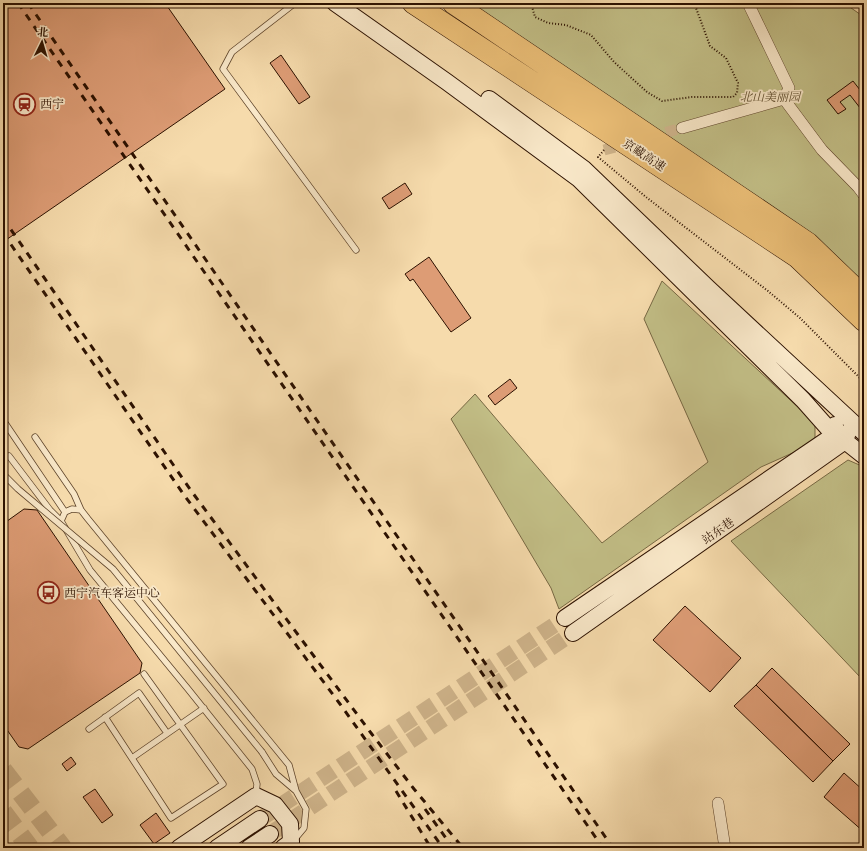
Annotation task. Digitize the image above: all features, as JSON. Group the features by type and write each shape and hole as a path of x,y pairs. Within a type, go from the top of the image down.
{"highway":[{"name":"京藏高速","path":"413,3 797,257 864,321"},
{"name":"京藏高速","path":"453,3 808,243 864,297"}],"main road":[{"path":"335,3 447,82 579,179 840,438 864,456"},
{"path":"352,3 453,73 584,169 714,294 864,433"},
{"path":"838,410 840,438"},
{"path":"840,438 851,420"},
{"name":"站东巷","path":"565,618 840,438"},
{"name":"站东巷","path":"573,633 840,438"},
{"path":"179,848 256,796 275,805 290,824 287,845"},
{"path":"216,848 260,819"},
{"path":"249,848 270,834"}],"street":[{"path":"682,128 784,99 789,88 748,3"},
{"path":"784,99 822,150 862,188"},
{"path":"718,804 725,848"}],"lane":[{"path":"295,3 232,52 223,69 356,250"},
{"path":"3,420 66,512"},
{"path":"35,437 74,494 81,510 289,765 296,791 306,809 304,828 287,845"},
{"path":"9,456 50,510 61,521 90,570 204,708 252,769 257,784 256,796"},
{"path":"3,474 18,489 113,569 262,752 276,774 296,791"},
{"path":"61,521 66,512 72,509 81,510"},
{"path":"105,717 171,818 223,784 144,674"},
{"path":"89,729 139,693 168,733"},
{"path":"132,758 204,708"}],"path":[{"path":"531,3 535,17 548,23 566,25 591,35 614,62 647,92 662,101 692,98 733,97 737,93 738,83 726,58 710,46 696,8 692,3"},
{"path":"604,150 598,157 646,197 768,291 800,318 864,382"}],"green space":[{"name":"北山美丽园","path":"472,3 844,3 864,17 864,292"},
{"path":"662,281 815,423 815,443 761,467 559,609 551,588 451,419 475,394 602,543 708,462 644,319"},
{"path":"848,460 864,467 864,675 861,678 731,541"}],"building":[{"path":"3,3 165,3 225,89 3,242"},
{"path":"281,55 310,97 299,104 270,63"},
{"path":"853,81 864,95 864,113 850,95 840,102 846,109 838,114 827,100"},
{"path":"405,183 412,194 389,209 382,198"},
{"path":"429,257 471,318 451,332 413,279 410,281 405,274"},
{"path":"510,379 517,388 495,405 488,396"},
{"name":"西宁汽车客运中心","path":"24,509 37,510 142,663 140,673 28,749 19,747 3,724 3,524"},
{"path":"685,606 741,658 710,692 653,640"},
{"path":"772,668 850,744 833,761 756,685"},
{"path":"756,685 833,761 813,782 734,706"},
{"path":"71,757 76,764 67,771 62,764"},
{"path":"844,773 864,791 864,832 824,797"},
{"path":"95,789 113,815 102,823 83,797"},
{"path":"156,813 170,833 154,844 140,825"}],"tunnel":[{"path":"650,137 682,128"},
{"path":"604,150 626,144"},
{"path":"260,819 565,618"},
{"path":"270,834 573,633"},
{"path":"3,770 63,848"},
{"path":"3,812 30,848"}],"railway":[{"path":"18,3 603,848"},
{"path":"28,3 613,848"},
{"path":"3,218 192,492 371,733 414,789 463,848"},
{"path":"3,233 184,495 340,704 443,848"},
{"path":"396,791 431,848"},
{"path":"425,809 453,848"}],"place":[{"name":"西宁","path":"24,104"},
{"name":"西宁汽车客运中心","path":"48,593"}]}
